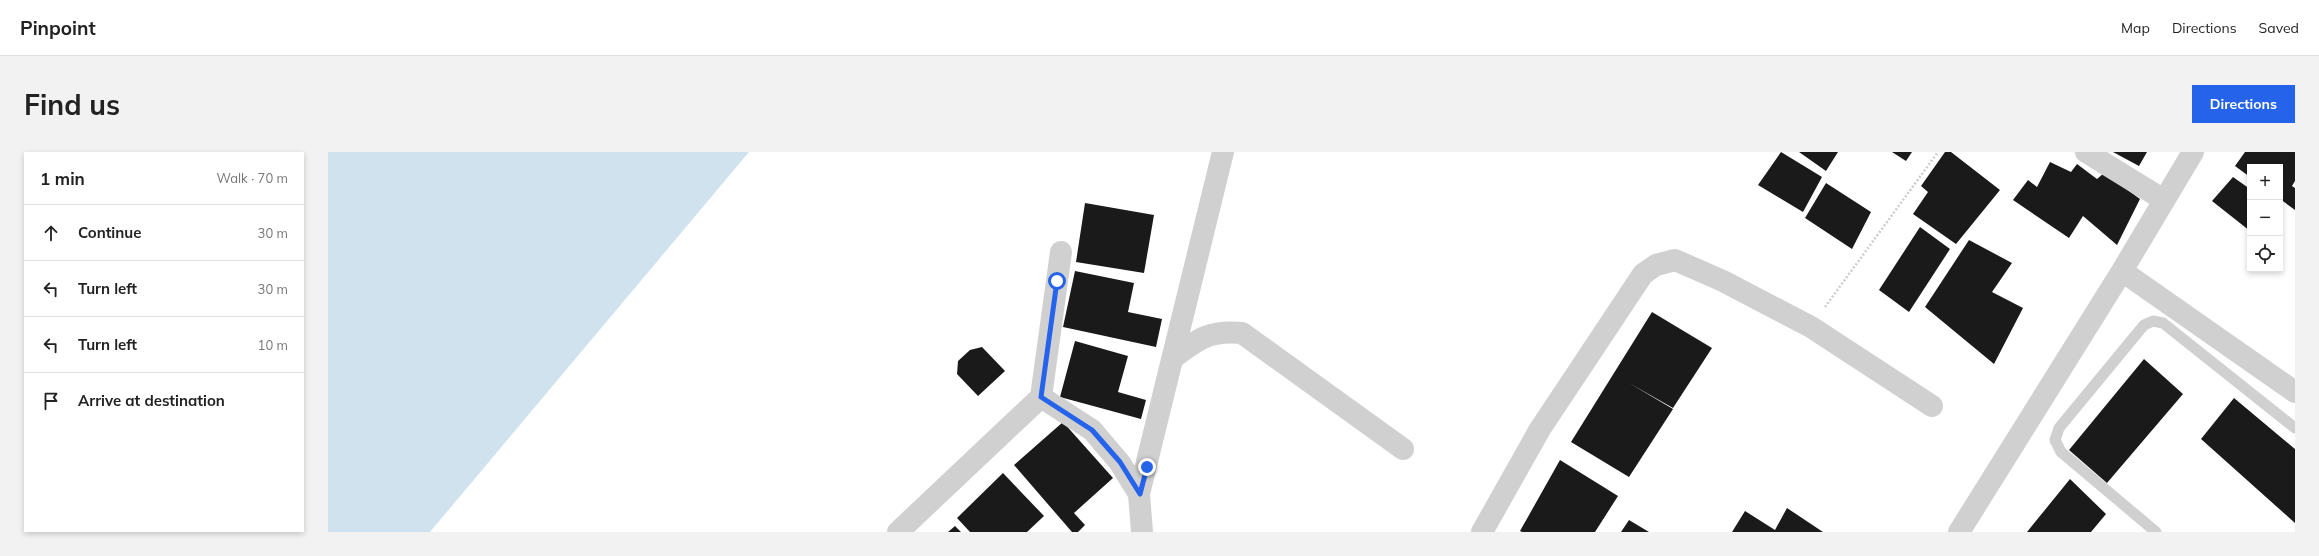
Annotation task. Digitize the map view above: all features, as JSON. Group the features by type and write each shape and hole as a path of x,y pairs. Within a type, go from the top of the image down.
{"street":[{"path":"1142,532 1140,494 1223,152"},
{"path":"2086,152 2164,200"},
{"path":"1959,532 2122,271 2193,152"},
{"path":"898,532 1041,397 1061,252"},
{"path":"1482,532 1540,429 1643,274 1656,265 1675,260 1723,281 1811,327 1932,406"},
{"path":"2122,271 2295,392"},
{"path":"1173,358 1195,341 1210,335 1222,331 1242,333 1403,449"},
{"path":"1041,397 1092,430 1120,462 1140,494"}],"lane":[{"path":"2156,532 2061,452 2055,440 2059,428 2144,324 2154,321 2163,323 2295,428"}],"path":[{"path":"1811,327 1938,152"}],"water":[{"path":"328,152 749,152 430,532 328,532"}],"building":[{"path":"1781,152 1822,177 1803,212 1758,185"},
{"path":"1799,152 1838,152 1826,171"},
{"path":"1892,152 1912,152 1906,161"},
{"path":"1945,152 1951,152 2000,190 1956,244 1913,214 1928,192 1921,186"},
{"path":"2113,152 2147,152 2139,166"},
{"path":"2245,152 2295,152 2295,181 2292,186 2295,188 2295,210 2283,201 2283,164 2247,164 2247,175 2235,166"},
{"path":"2050,162 2071,172 2077,164 2097,179 2104,173 2140,199 2117,245 2083,216 2069,238 2013,200 2028,180 2037,187"},
{"path":"2233,177 2247,187 2247,229 2212,201"},
{"path":"1826,183 1871,212 1852,249 1805,218"},
{"path":"1085,203 1154,215 1144,273 1076,262"},
{"path":"1920,227 1950,249 1909,312 1879,290"},
{"path":"1969,240 2012,263 1992,292 2023,308 1994,364 1925,307"},
{"path":"1075,271 1134,283 1128,312 1162,319 1156,347 1063,327"},
{"path":"1652,312 1712,348 1673,408 1629,383 1673,409 1629,477 1571,442"},
{"path":"1075,341 1128,356 1118,392 1146,400 1141,419 1060,397"},
{"path":"982,347 1005,371 978,396 957,374 958,361 970,350"},
{"path":"2144,359 2183,394 2107,483 2069,450"},
{"path":"2234,398 2295,449 2295,523 2201,439"},
{"path":"1063,422 1113,478 1074,513 1085,525 1078,532 1072,532 1014,465"},
{"path":"1560,460 1618,496 1595,532 1520,531"},
{"path":"1003,473 1044,516 1027,532 970,532 957,518"},
{"path":"2070,479 2106,514 2091,532 2027,532"},
{"path":"1787,508 1823,532 1732,532 1745,511 1775,530"},
{"path":"1629,520 1649,532 1621,532"},
{"path":"955,526 961,532 948,532"}],"route":[{"path":"1057,281 1041,397 1068,413 1092,430 1120,462 1140,494 1147,467"}]}
